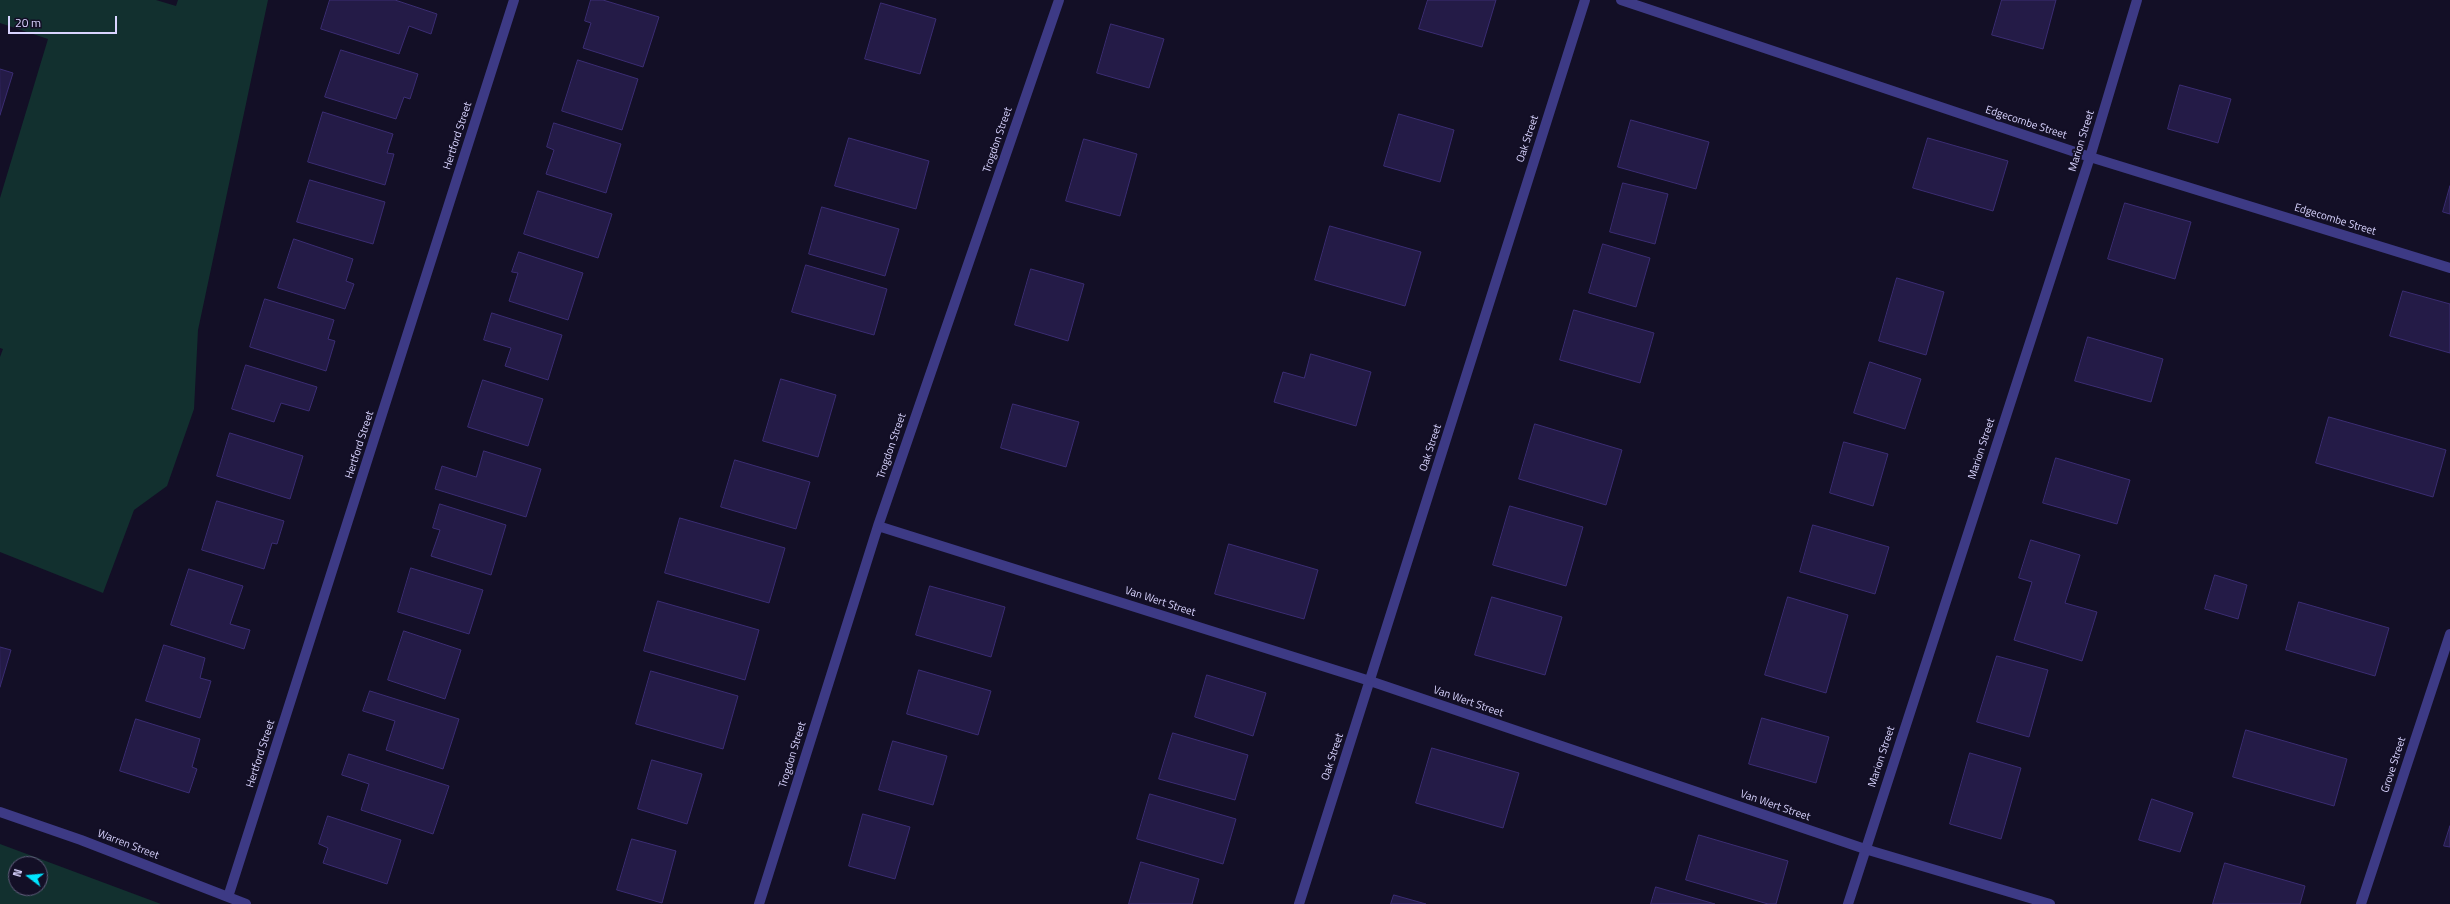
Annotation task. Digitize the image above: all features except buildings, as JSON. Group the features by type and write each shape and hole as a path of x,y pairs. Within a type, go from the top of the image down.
{"street":[{"name":"Hertford Street","path":"228,897 514,0"},
{"name":"Trogdon Street","path":"759,904 878,526 1059,0"},
{"name":"Oak Street","path":"1299,904 1585,0"},
{"name":"Edgecombe Street","path":"1620,0 2090,157 2450,268"},
{"name":"Marion Street","path":"1848,904 2090,157 2137,0"},
{"name":"Van Wert Street","path":"878,526 1370,681 1865,849 2050,904"},
{"name":"Grove Street","path":"2361,904 2450,634"},
{"name":"Warren Street","path":"0,812 81,840 246,904"}],"green space":[{"path":"0,0 156,0 176,6 178,0 268,0 198,330 194,409 167,486 134,510 103,593 0,552 0,357 3,349 0,348 0,198 48,39 0,23"},
{"path":"0,844 32,856 8,856 8,896 48,896 48,862 161,904 0,904"}]}
